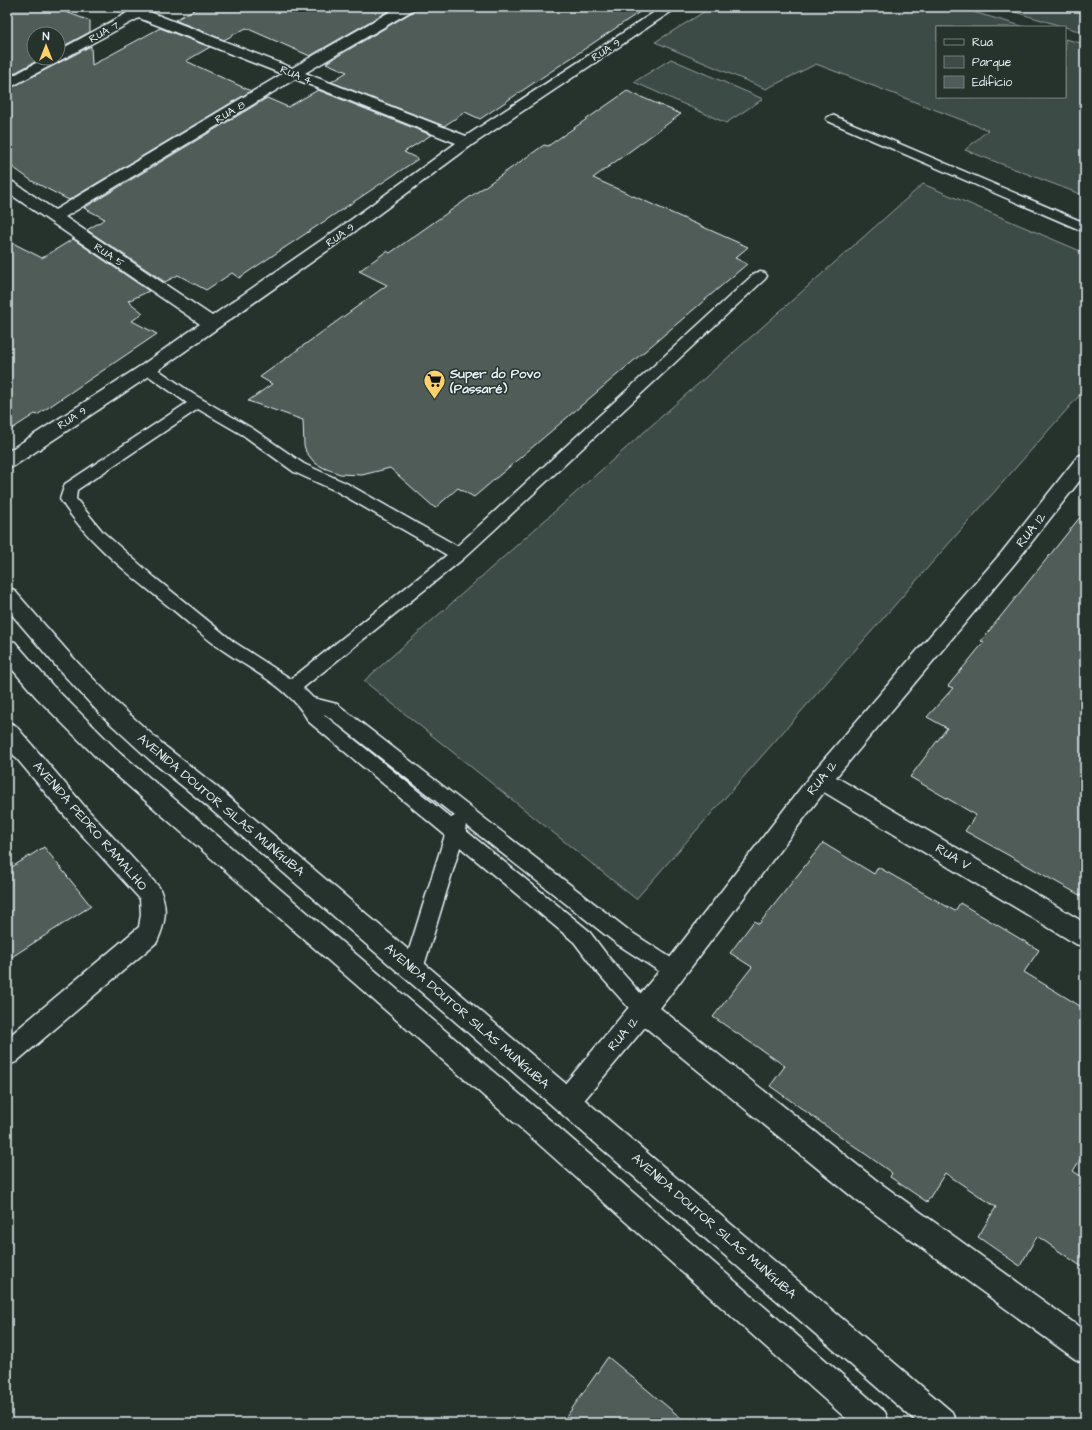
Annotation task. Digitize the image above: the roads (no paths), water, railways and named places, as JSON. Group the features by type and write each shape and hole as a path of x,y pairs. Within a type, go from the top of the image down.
{"street":[{"name":"RUA 4","path":"124,7 144,10 293,74 467,142"},
{"name":"RUA 8","path":"53,218 408,7"},
{"name":"RUA 9","path":"7,461 148,369 358,222 467,142 671,7"},
{"name":"RUA 7","path":"66,53 144,10"},
{"name":"RUA 7","path":"7,85 42,66"},
{"name":"RUA 5","path":"7,185 53,218 211,324"},
{"name":"RUA 12","path":"567,1101 675,971 821,779 1009,557 1085,461"},
{"name":"AVENIDA DOUTOR SILAS MUNGUBA","path":"7,595 62,659 110,710 168,763 209,794 941,1423"},
{"path":"7,648 44,691 109,756 542,1130 874,1423"},
{"name":"AVENIDA PEDRO RAMALHO","path":"7,730 78,815 150,894 154,905 152,925 148,934 7,1054"},
{"name":"RUA V","path":"821,779 1085,936"},
{"path":"643,1010 866,1190 1085,1349"}],"lane":[{"path":"832,119 1085,228"},
{"path":"292,688 462,550 760,276"},
{"path":"148,369 192,400 248,432 299,468 341,487 462,550"},
{"path":"192,400 74,485 69,491 68,499 77,512 98,536 148,581 228,646 292,688 308,704 315,717 581,936 603,965 643,1010"},
{"path":"308,704 331,708 624,938 675,971"},
{"path":"412,969 462,810"}],"place":[{"name":"Super do Povo (Passaré)","path":"434,400"}]}
